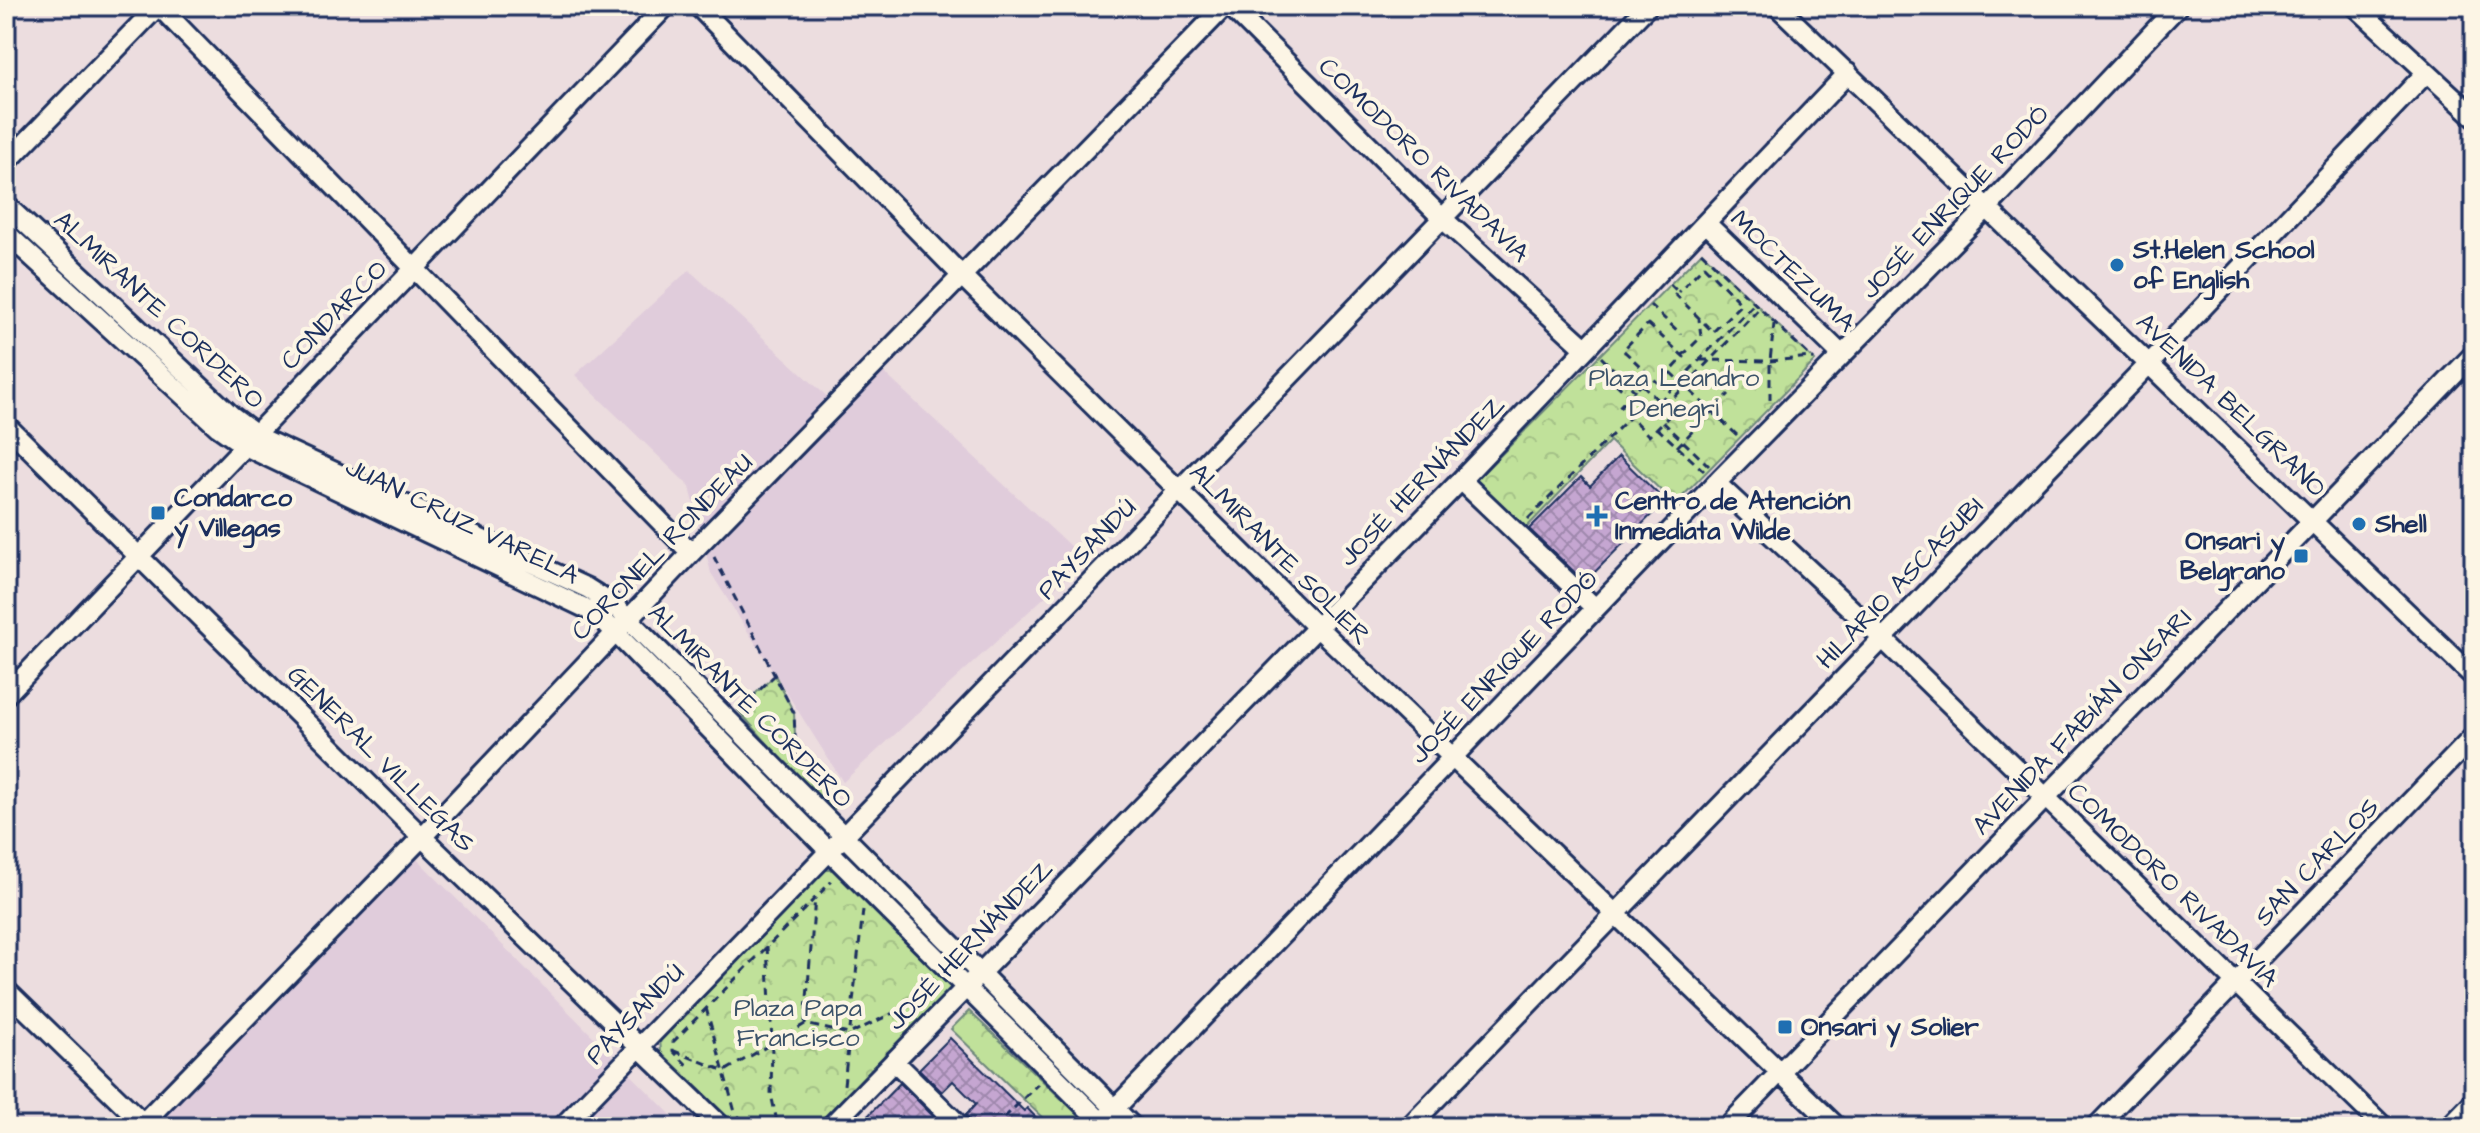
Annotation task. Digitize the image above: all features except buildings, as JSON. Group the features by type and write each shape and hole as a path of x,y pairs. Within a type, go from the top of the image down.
{"street":[{"path":"6,163 158,6 696,548"},
{"name":"CONDARCO","path":"6,695 666,6"},
{"name":"ALMIRANTE SOLIER","path":"698,6 961,275 1317,627 1837,1127"},
{"name":"CORONEL RONDEAU","path":"143,1126 696,548 1227,6"},
{"name":"COMODORO RIVADAVIA","path":"1227,6 1443,219 1585,348"},
{"name":"PAYSANDÚ","path":"562,1127 1648,6"},
{"name":"AVENIDA BELGRANO","path":"1777,6 2474,677"},
{"name":"JOSÉ ENRIQUE RODÓ","path":"1107,1119 1595,608 1987,208 2178,6"},
{"path":"2355,6 2474,116"},
{"name":"JOSÉ HERNÁNDEZ","path":"830,1127 969,980 1461,480 1848,73"},
{"name":"HILARIO ASCASUBI","path":"1409,1127 2150,363 2426,73"},
{"name":"ALMIRANTE CORDERO","path":"6,205 232,416 250,440 290,452 600,595 622,625 843,837 969,980 1107,1119 1133,1127"},
{"name":"MOCTEZUMA","path":"1707,224 1842,355"},
{"path":"6,233 218,427 250,440"},
{"name":"AVENIDA FABIÁN ONSARI","path":"1727,1127 2474,354"},
{"name":"GENERAL VILLEGAS","path":"6,425 422,837 639,1046 728,1120"},
{"path":"1461,480 1595,608"},
{"name":"COMODORO RIVADAVIA","path":"1719,480 2384,1127"},
{"path":"622,625 829,851 969,980 1051,1072 1107,1119"},
{"name":"SAN CARLOS","path":"2096,1127 2474,736"},
{"path":"6,990 143,1126"},
{"path":"894,1061 961,1127"},
{"path":"2449,1127 2474,1101"}],"path":[{"path":"1690,241 1826,371"},
{"path":"1704,266 1741,304 1713,332 1699,318 1675,294 1704,266"},
{"path":"1638,294 1681,334"},
{"path":"1659,402 1755,303"},
{"path":"1665,407 1760,308"},
{"path":"1682,356 1648,324 1623,350 1659,384 1701,337 1699,318"},
{"path":"1727,318 1734,325"},
{"path":"1771,428 1770,361 1774,322"},
{"path":"1585,348 1635,391"},
{"path":"1585,348 1630,397"},
{"path":"1700,360 1770,361 1842,355"},
{"path":"1670,372 1750,448"},
{"path":"1644,387 1653,378"},
{"path":"1642,384 1644,387 1671,414 1649,436 1620,406 1642,384"},
{"path":"1677,447 1729,394"},
{"path":"1516,532 1630,417"},
{"path":"1663,422 1719,480"},
{"path":"1657,428 1719,480"},
{"name":"ALMIRANTE CORDERO","path":"696,548 712,555 775,675 794,713 796,758 813,777"},
{"path":"738,710 775,675"},
{"path":"693,1072 673,1051 673,1042 830,881 841,879"},
{"path":"805,1024 815,897"},
{"path":"853,1081 843,1092 863,906 869,913"},
{"path":"767,946 772,1042 771,1094 777,1122 782,1127"},
{"path":"725,1071 805,1024 849,1034 969,980"},
{"path":"706,1008 725,1071 728,1120"},
{"path":"663,1048 725,1071"},
{"path":"1004,1118 1051,1072"},
{"path":"724,1103 728,1120"},
{"path":"728,1120 750,1127"}],"shaded area":[{"path":"689,270 845,413 880,369 1085,560 843,782 711,573 690,487 575,375"},
{"path":"410,852 683,1127 173,1127 154,1105"}],"green space":[{"name":"Plaza Leandro Denegri","path":"1702,252 1815,361 1675,504 1610,441 1525,529 1475,481"},
{"path":"775,675 794,713 796,758 839,805 833,810 825,809 738,710"},
{"name":"Plaza Papa Francisco","path":"825,870 839,870 957,986 817,1127 738,1127 661,1052 660,1039"},
{"path":"969,1011 1091,1127 1052,1127 951,1029"}],"place":[{"name":"St.Helen School of English","path":"2117,265"},
{"name":"Condarco y Villegas","path":"158,513"},
{"name":"Centro de Atención Inmediata Wilde","path":"1597,516"},
{"name":"Shell","path":"2359,524"},
{"name":"Onsari y Belgrano","path":"2301,556"},
{"name":"Onsari y Solier","path":"1785,1027"}]}
